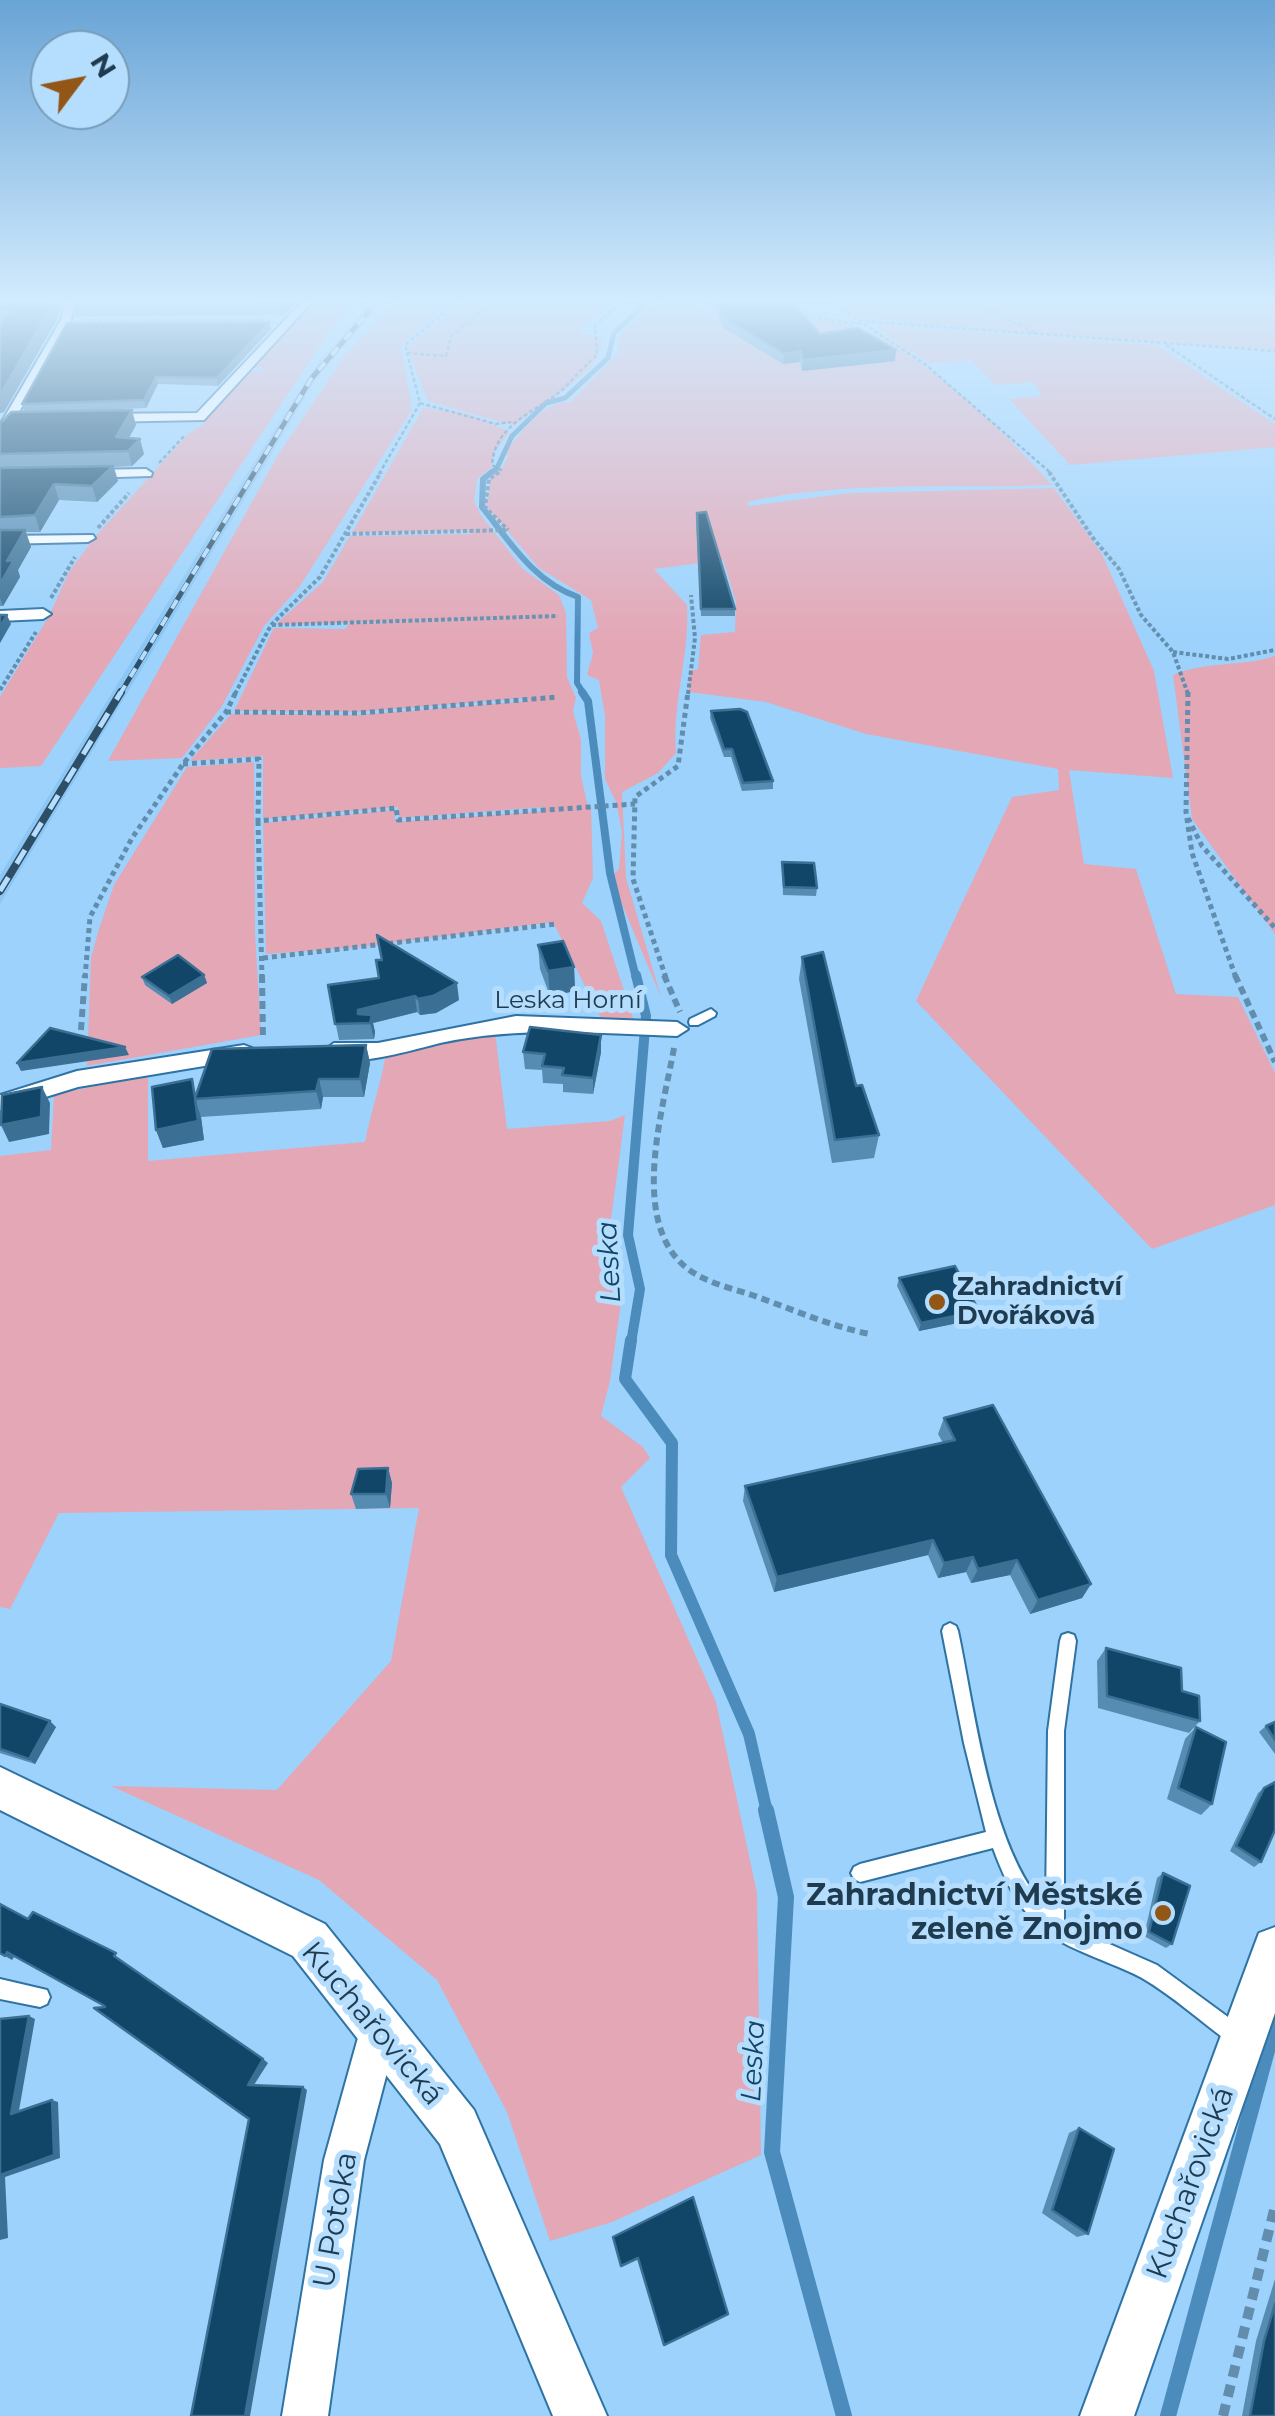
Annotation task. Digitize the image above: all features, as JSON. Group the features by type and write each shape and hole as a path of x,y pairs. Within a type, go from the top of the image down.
{"street":[{"path":"82,418 200,417"},
{"path":"0,435 12,420"},
{"path":"76,474 146,473"},
{"path":"0,540 88,538"},
{"path":"0,616 43,614"},
{"name":"Leska Horní","path":"301,1052 378,1051 443,1034 516,1024 667,1027"},
{"path":"0,1103 77,1079 223,1054 263,1052"},
{"name":"Kuchařovická","path":"0,1788 309,1940 457,2127 580,2416"},
{"name":"Kuchařovická","path":"1107,2416 1275,1949"},
{"name":"U Potoka","path":"305,2416 344,2160 380,2027"}],"lane":[{"path":"667,1027 711,1014"},
{"path":"950,1631 996,1838 1023,1892 1046,1922 1151,1973 1242,2040"},
{"path":"1054,1926 1056,1731 1068,1641"},
{"path":"860,1873 996,1838"},
{"path":"0,1989 40,1998"}],"path":[{"path":"77,1079 90,917 132,838 183,764 226,712 271,625 320,577 413,415"},
{"path":"471,415 496,424 515,422"},
{"path":"345,534 508,530 485,507 489,479 502,470 492,465 490,458 506,429 526,415"},
{"path":"987,415 1059,482 1093,538 1118,569 1141,615 1173,652 1188,687 1186,828 1204,896 1244,1000 1275,1062"},
{"path":"146,473 200,417"},
{"path":"258,821 396,808 398,820 634,804 635,797 678,766 695,638 690,595"},
{"path":"0,690 43,614"},
{"path":"271,625 558,616"},
{"path":"1173,652 1228,659 1275,650"},
{"path":"226,712 358,713 558,697"},
{"path":"183,764 259,758 263,1052"},
{"name":"Leska Horní","path":"634,804 633,879 652,948 679,1006 667,1027"},
{"path":"1188,817 1202,846 1275,928"},
{"path":"263,958 556,924"},
{"path":"674,1052 653,1198 664,1245 684,1267 707,1279 846,1330 870,1334"},
{"path":"1223,2416 1275,2206"}],"shaded area":[{"path":"211,415 274,415 41,766 0,768 0,697 49,616 69,572 95,537 188,434"},
{"path":"284,415 295,415 0,904 0,875"},
{"path":"305,415 409,415 300,586 264,626 222,706 182,758 108,761 278,455"},
{"path":"419,415 471,415 510,432 495,451 491,468 477,479 474,500 480,514 523,569 559,595 566,613 567,677 576,698 573,711 581,740 581,775 591,807 593,878 582,903 601,921 635,1024 603,1022 553,922 361,947 266,954 263,823 394,810 395,822 545,811 545,807 399,818 398,807 263,819 263,756 190,761 231,714 358,715 529,701 528,698 358,712 234,711 274,628 346,629 348,624 514,618 275,625 323,582 350,536 474,534 352,533"},
{"path":"476,415 528,415 515,426"},
{"path":"539,415 982,415 1010,441 1052,485 822,491 747,502 749,506 849,493 1054,488 1102,554 1154,671 1173,778 1069,770 1084,864 1136,869 1176,994 1238,997 1275,1073 1275,1205 1152,1249 916,1001 1012,797 1059,790 1058,769 866,734 766,702 689,692 689,670 698,670 701,635 735,632 736,602 723,560 654,569 687,605 676,753 658,773 622,792 626,878 661,997 619,897 609,887 611,877 619,869 622,832 616,802 605,779 605,716 599,680 587,675 593,653 589,633 598,628 591,600 539,568 487,507 491,476 502,468 508,457 505,452"},
{"path":"1024,415 1261,415 1275,424 1275,447 1070,465"},
{"path":"1275,656 1275,934 1192,819 1173,675"},
{"path":"254,762 255,933 261,1035 87,1066 91,958 114,885 187,767"},
{"path":"495,1032 507,1129 610,1121 625,1115 606,1257 621,1302 601,1416 643,1447 650,1458 621,1487 716,1702 757,1893 761,2155 612,2222 550,2241 507,2112 437,1980 319,1880 111,1786 277,1790 391,1661 419,1508 59,1513 10,1609 0,1607 0,1156 51,1150 54,1095 148,1074 148,1161 365,1142 386,1053"}],"building":[{"path":"9,415 129,415 116,437 140,439 128,451 0,454 3,421"},
{"path":"113,466 92,486 54,484 35,515 0,517 0,468"},
{"path":"706,512 735,609 701,609 697,513"},
{"path":"0,530 25,530 7,561 14,560 0,584"},
{"path":"711,711 747,712 773,781 743,783 732,749 724,749"},
{"path":"782,862 814,863 817,888 784,887"},
{"path":"377,935 457,983 433,996 415,996 358,1010 358,1014 372,1015 370,1023 335,1024 328,985 379,978 376,960 382,960"},
{"path":"563,941 574,967 548,971 538,945"},
{"path":"823,952 856,1086 862,1085 879,1135 835,1140 802,957"},
{"path":"178,955 204,975 169,996 142,977"},
{"path":"530,1027 601,1035 593,1078 562,1075 564,1068 542,1066 545,1054 523,1052"},
{"path":"50,1028 125,1047 17,1063"},
{"path":"366,1045 360,1079 319,1079 316,1091 195,1099 198,1121 156,1130 152,1087 192,1079 195,1098 212,1049"},
{"path":"42,1087 41,1117 1,1125 2,1095"},
{"name":"Zahradnictví Dvořáková","path":"955,1266 979,1311 921,1323 899,1278"},
{"path":"993,1405 1091,1584 1038,1600 1017,1560 978,1569 973,1557 944,1563 933,1540 777,1577 745,1486 955,1440 944,1418"},
{"path":"388,1468 386,1494 351,1494 358,1469"},
{"path":"1106,1648 1181,1668 1182,1691 1199,1696 1200,1721 1107,1696"},
{"path":"0,1704 50,1721 29,1759 0,1749"},
{"path":"1275,1722 1275,1740 1266,1726"},
{"path":"1196,1727 1226,1742 1212,1804 1178,1788"},
{"path":"1275,1782 1275,1830 1261,1862 1236,1846 1264,1788"},
{"name":"Zahradnictví Městské zeleně Znojmo","path":"1163,1873 1190,1886 1172,1944 1149,1932"},
{"path":"0,1904 28,1919 33,1912 116,1953 114,1956 263,2059 248,2085 303,2087 245,2416 191,2416 249,2119 94,2008 103,2005 7,1952 5,1956 0,1953"},
{"path":"29,2016 11,2114 52,2100 54,2155 0,2175 0,2019"},
{"path":"1079,2128 1114,2149 1088,2234 1052,2210"},
{"path":"693,2197 728,2314 664,2345 638,2258 621,2266 613,2237"},
{"path":"1275,2304 1275,2416 1250,2416 1264,2341"}],"waterway":[{"name":"Leska","path":"489,474 497,468 512,436 534,415"},
{"name":"Leska","path":"492,472 483,479 482,507 536,571 548,582 578,597 577,683 584,694"},
{"name":"Leska","path":"582,692 588,701 610,873 636,978"},
{"name":"Leska","path":"631,1343 640,1289 628,1235 646,1016 636,975"},
{"name":"Leska","path":"631,1340 625,1379 672,1443 671,1555 749,1734 767,1812"},
{"name":"Leska","path":"766,1810 786,1897 772,2152 844,2416"},
{"path":"1168,2416 1275,2021"}],"railway":[{"path":"120,694 289,415"},
{"path":"0,891 121,692"}],"place":[{"name":"Zahradnictví Dvořáková","path":"937,1302"},
{"name":"Zahradnictví Městské zeleně Znojmo","path":"1163,1913"}]}
